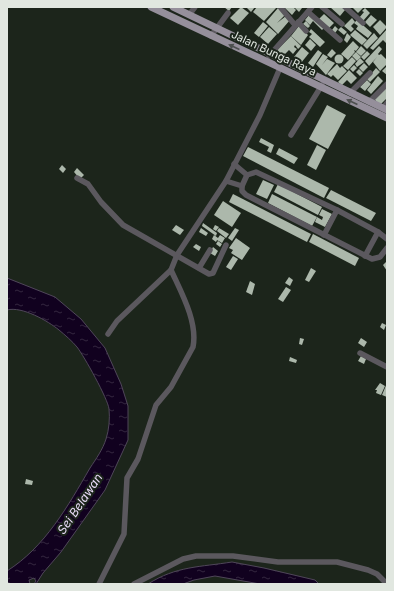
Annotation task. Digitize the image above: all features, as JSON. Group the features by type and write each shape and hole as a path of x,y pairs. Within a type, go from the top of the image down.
{"main road":[{"name":"Jalan Bunga Raya","path":"151,7 280,68 386,107"},
{"name":"Jalan Bunga Raya","path":"173,7 271,54 322,84 387,118"}],"street":[{"path":"189,15 195,7"},
{"path":"322,7 342,24"},
{"path":"345,7 363,23"},
{"path":"281,8 306,31"},
{"path":"265,61 311,9 340,40"},
{"path":"211,36 228,13"},
{"path":"108,334 117,321 171,270 177,255 226,181 260,115 280,68"},
{"path":"350,93 370,73"},
{"path":"291,135 322,84"},
{"path":"369,102 387,84"},
{"path":"234,164 247,175"},
{"path":"387,239 378,232 337,210 256,172 247,175 242,186 242,192 246,195 365,256 376,259 384,254 387,248"},
{"path":"77,178 88,184 101,202 123,225 209,274 213,273 226,245"},
{"path":"226,181 242,186"},
{"path":"324,235 337,210"},
{"path":"365,256 378,232"},
{"path":"199,268 210,250"},
{"path":"99,584 124,534 127,478 138,459 156,405 174,381 193,347 194,340 190,317 171,270"},
{"path":"360,353 387,367"},
{"path":"134,584 186,558 196,556 233,556 278,562 337,562 368,570 377,574 387,584"}],"water":[{"name":"Sei Belawan","path":"7,278 55,297 81,319 105,348 121,384 128,406 128,440 105,490 61,552 43,573 36,584 34,584 36,581 34,578 29,580 30,584 11,584 7,582 7,571 21,561 44,538 73,497 105,443 109,428 109,409 105,396 90,368 71,340 54,326 34,315 20,310 7,310"},
{"path":"232,562 315,580 319,584 260,584 215,576 194,580 183,584 148,584 158,578 179,570"}],"building":[{"path":"224,7 232,7 229,11"},
{"path":"241,7 249,13 238,25 230,18"},
{"path":"246,7 255,7 251,12"},
{"path":"257,7 277,7 264,21 253,12"},
{"path":"284,7 293,7 296,10 292,15"},
{"path":"294,7 301,7 302,8 299,12"},
{"path":"330,7 342,7 345,10 340,16"},
{"path":"352,7 362,7 363,8 358,13"},
{"path":"278,8 286,14 277,23 286,16 290,20 278,34 266,22"},
{"path":"365,8 370,13 363,21 359,18 364,12 362,11"},
{"path":"324,14 334,23 329,28 319,19"},
{"path":"309,15 324,28 322,30 313,21 310,25 305,20"},
{"path":"371,15 377,20 370,27 365,22"},
{"path":"352,18 355,22 351,26 354,29 351,32 344,26"},
{"path":"357,20 372,33 368,38 356,29 358,26 354,23"},
{"path":"380,20 387,27 380,35 373,27"},
{"path":"306,21 310,26 308,28 303,24"},
{"path":"263,22 268,26 259,37 254,33"},
{"path":"299,26 308,35 301,45 291,36"},
{"path":"335,26 338,29 335,33 332,30"},
{"path":"269,27 277,34 268,44 260,37"},
{"path":"341,27 347,32 344,35 338,30"},
{"path":"311,29 325,42 320,47 309,37 312,34 309,32"},
{"path":"387,29 387,44 383,40 373,50 370,48"},
{"path":"355,30 367,40 362,45 350,35"},
{"path":"347,33 351,37 347,43 344,40"},
{"path":"374,33 378,38 367,49 363,45"},
{"path":"291,36 301,46 298,49 295,45 294,47 297,49 293,54 289,50 283,56 277,50"},
{"path":"310,39 316,45 311,51 305,45"},
{"path":"353,41 359,47 356,51 354,50 355,52 348,60 341,54"},
{"path":"361,46 366,51 361,56 356,52"},
{"path":"379,46 382,49 378,54 381,54 387,60 387,64 380,71 373,62 377,57 369,66 365,61"},
{"path":"302,47 309,53 301,63 294,57"},
{"path":"332,49 336,53 331,58 327,55"},
{"path":"318,50 322,53 313,67 308,63"},
{"path":"367,51 370,54 364,60 361,57"},
{"path":"356,52 361,57 357,61 352,56"},
{"path":"323,54 328,57 322,65 327,59 335,63 326,75 316,64"},
{"path":"337,55 341,55 343,59 341,63 337,63 335,61 335,57"},
{"path":"352,57 356,61 348,70 343,66"},
{"path":"360,58 364,62 357,67 355,64"},
{"path":"364,63 368,67 363,72 359,68"},
{"path":"337,64 340,68 342,66 347,71 338,80 333,75 331,77 327,74"},
{"path":"354,65 357,68 353,72 350,69"},
{"path":"387,66 387,75 382,71"},
{"path":"376,68 380,72 370,82 367,79"},
{"path":"359,69 363,73 360,76 356,72"},
{"path":"349,70 357,78 351,84 347,80 342,85 338,82"},
{"path":"378,76 383,81 371,94 367,90"},
{"path":"367,80 371,84 365,91 360,87"},
{"path":"387,85 387,98 380,105 374,99"},
{"path":"327,105 346,115 328,149 309,139"},
{"path":"261,138 274,145 271,153 267,151 269,147 259,142"},
{"path":"317,145 326,150 316,170 307,165"},
{"path":"248,147 329,188 324,198 243,156"},
{"path":"279,148 298,158 294,164 276,154"},
{"path":"62,165 66,169 63,173 59,169"},
{"path":"77,168 84,175 80,179 74,172"},
{"path":"263,180 274,185 267,199 256,194"},
{"path":"278,184 322,207 318,215 274,192"},
{"path":"331,190 376,213 371,221 326,198"},
{"path":"233,194 311,234 307,242 229,202"},
{"path":"272,194 317,217 312,226 268,203"},
{"path":"223,201 241,213 232,227 214,215"},
{"path":"322,209 332,214 325,227 315,222 317,217 322,220 323,217 319,215"},
{"path":"203,223 217,233 216,236 202,226"},
{"path":"176,225 184,230 180,235 172,230"},
{"path":"215,225 219,227 216,231 213,229"},
{"path":"201,228 208,233 206,236 199,232"},
{"path":"219,228 229,234 226,238 217,231"},
{"path":"235,228 239,230 232,241 228,238"},
{"path":"313,234 359,258 355,266 309,242"},
{"path":"214,235 218,238 220,235 225,238 222,243 217,240 216,242 212,239"},
{"path":"236,238 250,248 242,260 231,253 233,250 229,248"},
{"path":"218,241 222,244 220,247 216,244"},
{"path":"196,244 201,247 199,251 193,247"},
{"path":"213,247 218,251 215,256 210,253"},
{"path":"233,256 238,259 231,270 226,267"},
{"path":"387,261 387,271 383,265"},
{"path":"311,268 316,271 309,282 305,280"},
{"path":"289,277 293,280 290,286 285,283"},
{"path":"250,281 255,284 252,295 246,292"},
{"path":"286,287 291,290 283,302 278,299"},
{"path":"382,323 386,325 384,330 380,327"},
{"path":"300,338 304,339 302,345 299,344"},
{"path":"361,338 367,342 364,347 358,343"},
{"path":"361,356 366,359 364,364 358,361"},
{"path":"290,357 297,360 296,363 289,361"},
{"path":"380,383 385,386 381,395 376,393 377,390 375,390"},
{"path":"387,383 387,397 382,395"},
{"path":"26,479 33,481 32,485 25,484"}]}
